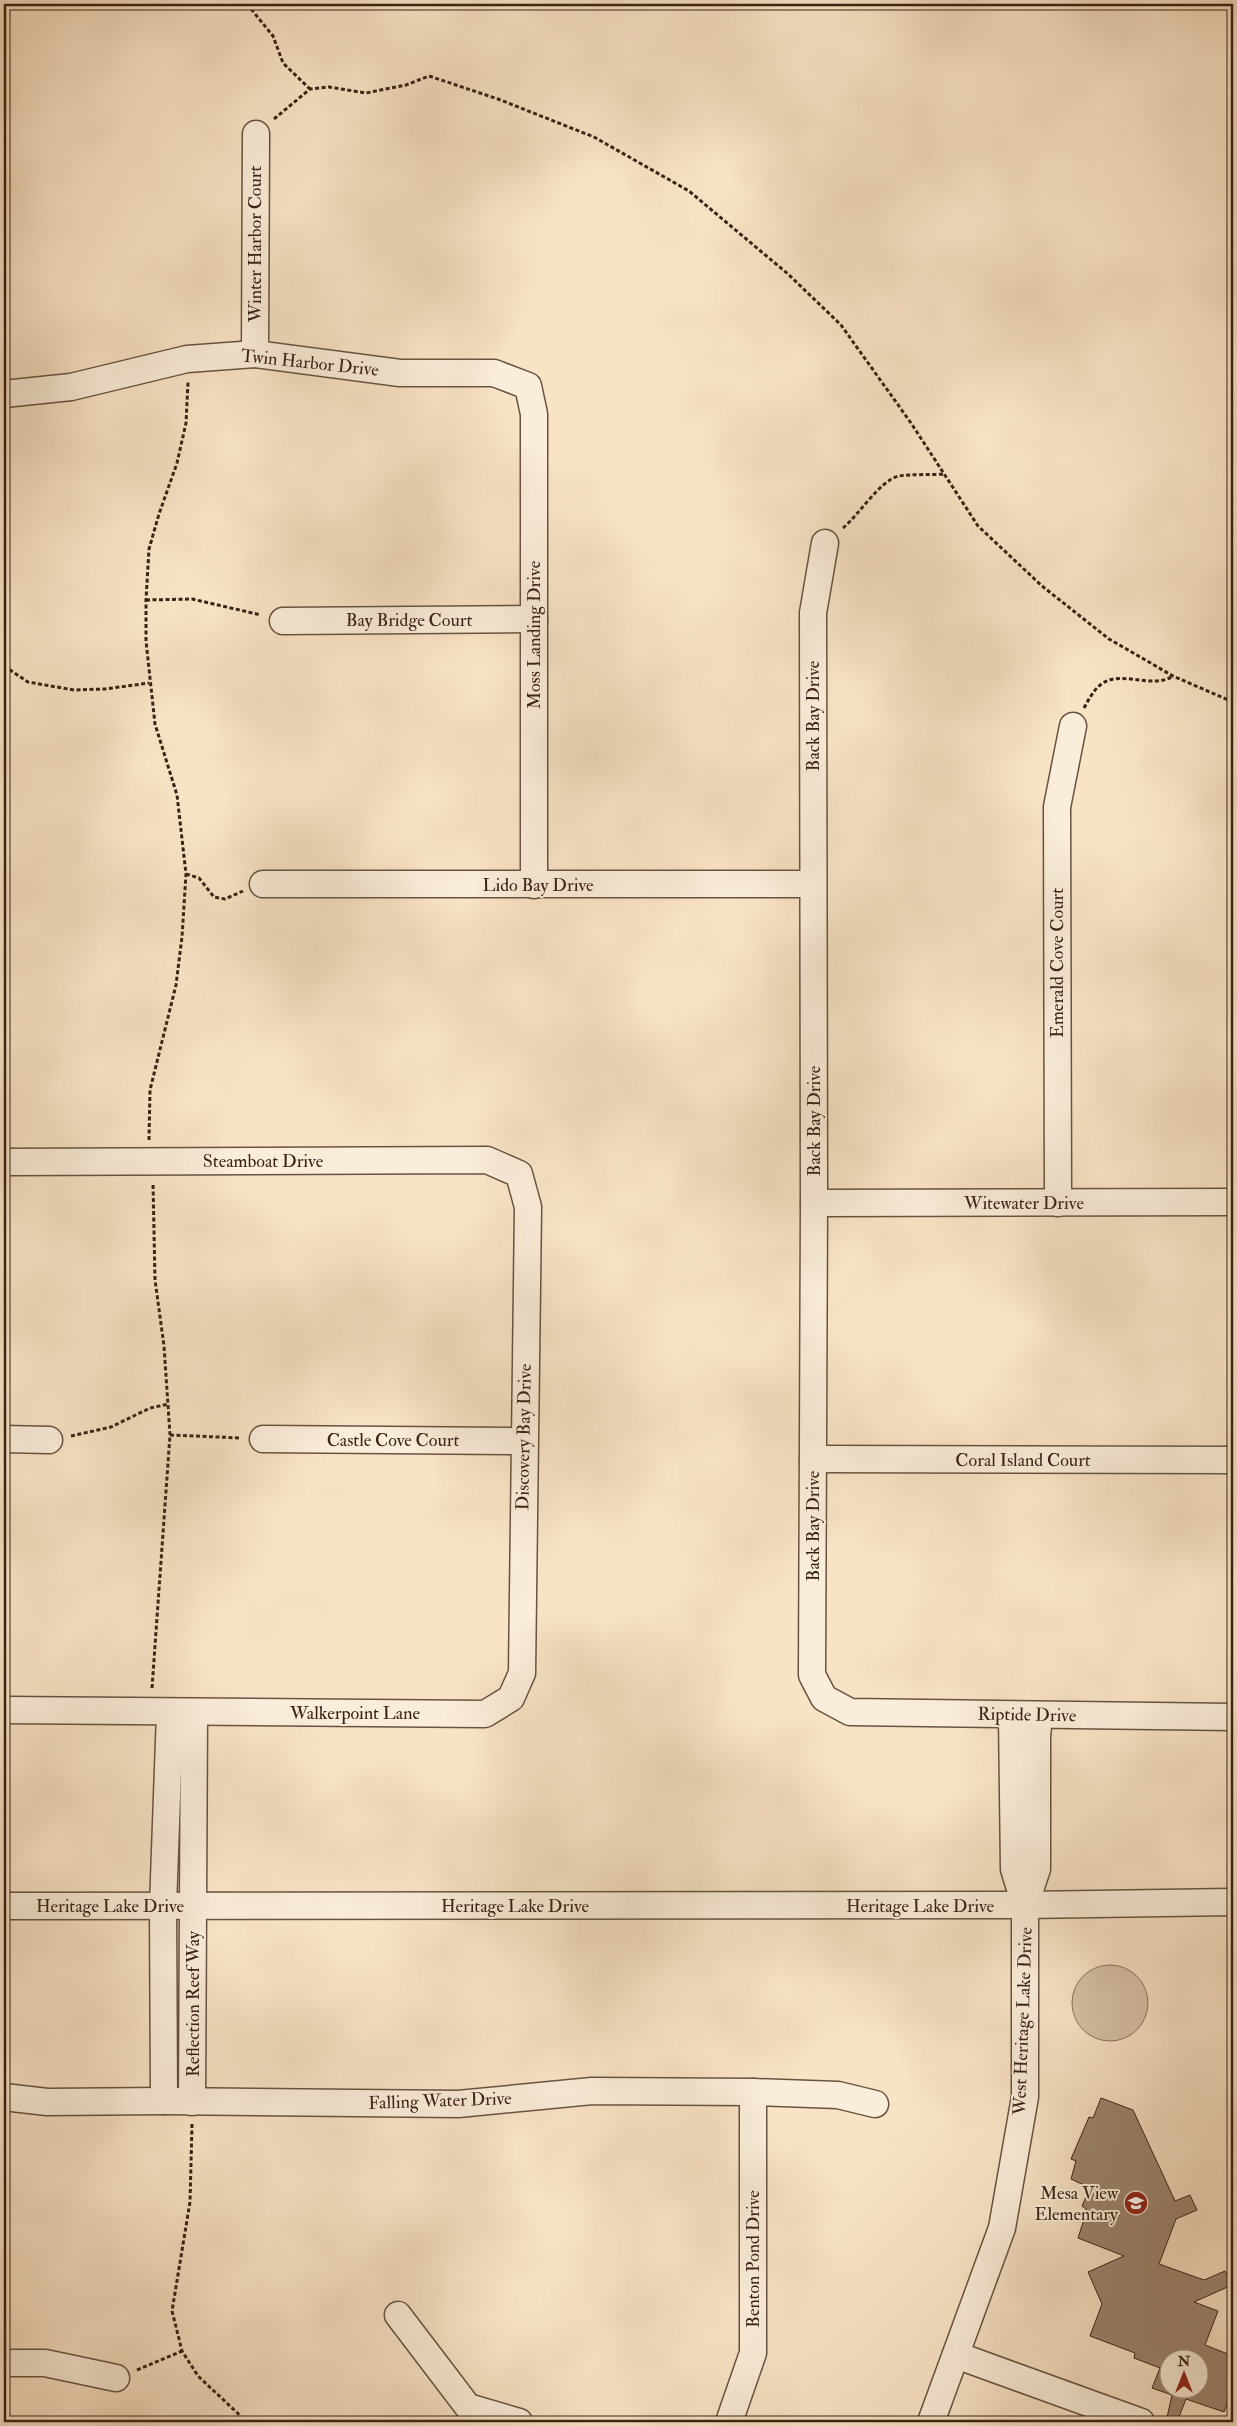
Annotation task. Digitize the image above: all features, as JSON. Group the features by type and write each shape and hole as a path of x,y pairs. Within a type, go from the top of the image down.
{"street":[{"name":"Winter Harbor Court","path":"254,354 256,134"},
{"name":"Twin Harbor Drive","path":"4,394 71,387 187,359 254,354 400,373 494,372 528,386"},
{"name":"Moss Landing Drive","path":"528,386 534,414 534,885"},
{"name":"Back Bay Drive","path":"824,543 812,613 814,1203 812,1675 824,1698"},
{"name":"Bay Bridge Court","path":"283,621 534,619"},
{"name":"Emerald Cove Court","path":"1058,1203 1057,807 1073,726"},
{"name":"Lido Bay Drive","path":"263,884 813,884"},
{"name":"Steamboat Drive","path":"4,1162 487,1160 519,1174"},
{"name":"Discovery Bay Drive","path":"512,1698 522,1673 528,1207 519,1174"},
{"name":"Witewater Drive","path":"814,1203 1233,1202"},
{"path":"4,1439 49,1440"},
{"name":"Castle Cove Court","path":"262,1439 524,1441"},
{"name":"Coral Island Court","path":"813,1459 1233,1460"},
{"name":"Walkerpoint Lane","path":"4,1710 485,1714 512,1698"},
{"name":"Riptide Drive","path":"824,1698 850,1712 1233,1716"},
{"path":"163,1906 172,1712"},
{"path":"172,1712 193,1906"},
{"path":"1012,1715 1014,1869 1026,1906"},
{"path":"1026,1906 1037,1869 1037,1737 1039,1715"},
{"name":"Heritage Lake Drive","path":"4,1906 1026,1906 1233,1902"},
{"name":"Reflection Reef Way","path":"163,1906 164,2101"},
{"name":"Reflection Reef Way","path":"192,2102 193,1906"},
{"name":"West Heritage Lake Drive","path":"931,2422 1002,2228 1025,2097 1026,1906"},
{"name":"Falling Water Drive","path":"4,2097 47,2102 164,2101 458,2104 592,2091 753,2092 838,2095 875,2104"},
{"name":"Benton Pond Drive","path":"729,2422 753,2353 753,2092"},
{"path":"398,2315 468,2407 519,2422"},
{"path":"956,2355 1032,2382 1092,2414 1142,2422"},
{"path":"4,2363 45,2363 116,2378"}],"path":[{"path":"247,4 273,36 283,63 310,89"},
{"path":"256,134 310,89 329,87 366,93 406,85 428,76 498,99 594,137 689,191 788,274 841,325 945,474 978,526 1042,586 1109,639 1173,676 1233,702"},
{"path":"172,1712 154,1633 170,1435 169,1404 155,1280 150,1090 176,985 182,937 186,874 184,841 177,795 155,724 150,683 146,600 150,549 159,514 177,463 186,423 187,359"},
{"path":"824,543 856,517 883,484 892,478 945,474"},
{"path":"146,600 192,599 283,621"},
{"path":"4,666 28,682 74,690 105,689 150,683"},
{"path":"1073,726 1102,684 1111,679 1124,678 1155,683 1165,681 1173,676"},
{"path":"186,874 199,878 214,897 225,899 263,884"},
{"path":"49,1440 111,1427 150,1408 169,1404"},
{"path":"170,1435 262,1439"},
{"path":"192,2102 190,2202 172,2311 182,2351 198,2376 248,2422"},
{"path":"116,2378 157,2363 182,2351"}],"shaded area":[{"path":"1110,1965 1124,1968 1137,1976 1145,1989 1148,2003 1145,2017 1137,2030 1124,2038 1110,2041 1096,2038 1083,2030 1075,2017 1072,2003 1075,1989 1083,1976 1096,1968"}],"building":[{"path":"1101,2098 1133,2110 1175,2201 1190,2195 1197,2210 1176,2219 1159,2264 1204,2280 1225,2271 1232,2285 1194,2302 1218,2311 1205,2345 1233,2356 1233,2388 1224,2412 1186,2399 1177,2422 1166,2422 1171,2398 1210,2398 1210,2348 1160,2348 1160,2368 1134,2358 1135,2353 1090,2336 1102,2304 1088,2272 1124,2256 1078,2238 1087,2210 1082,2206 1090,2188 1071,2179 1076,2161 1071,2159 1089,2117 1093,2118"},
{"path":"1160,2368 1160,2391 1152,2388"}],"place":[{"name":"Mesa View Elementary","path":"1136,2203"}]}
